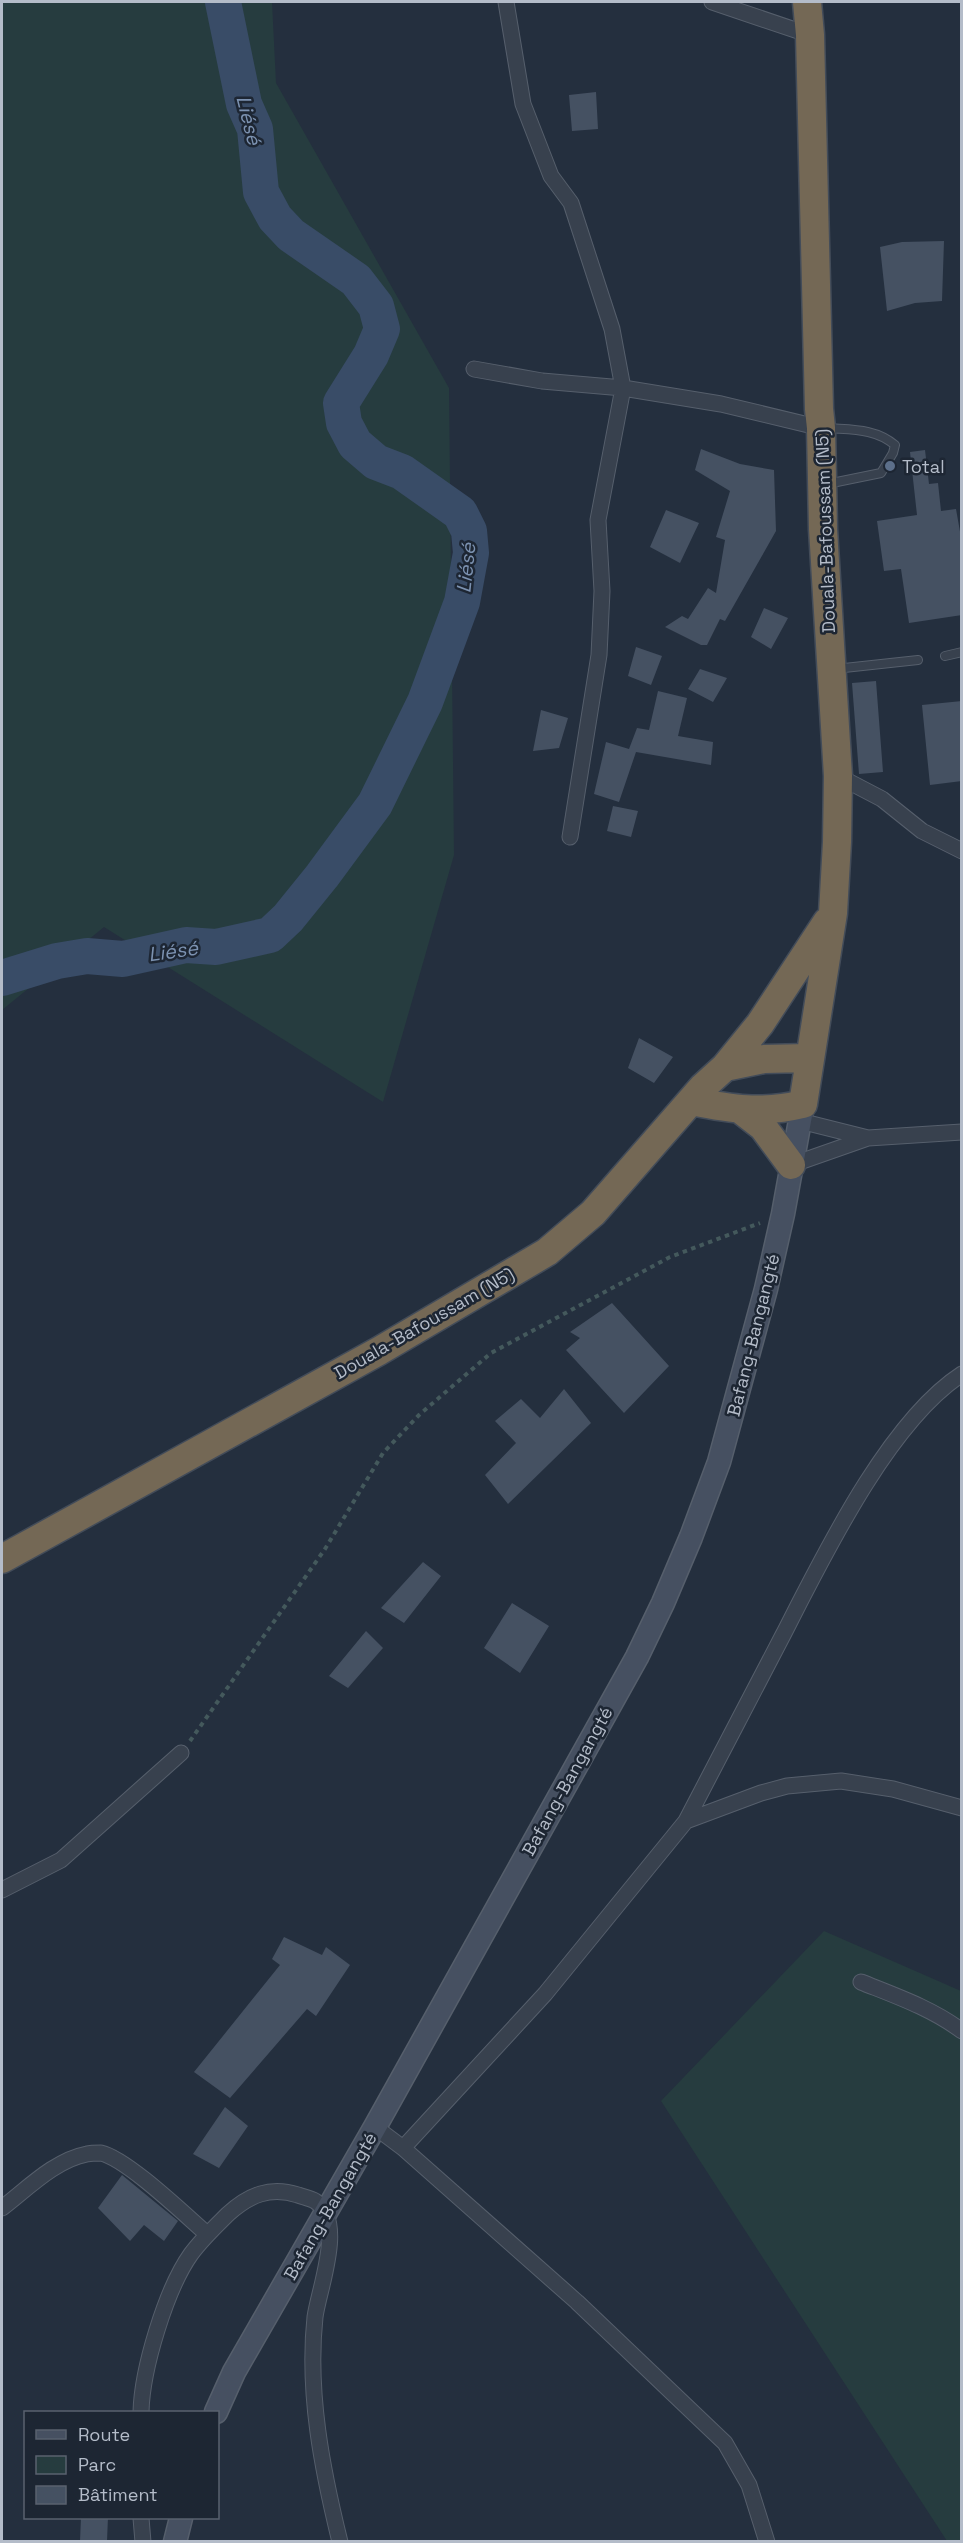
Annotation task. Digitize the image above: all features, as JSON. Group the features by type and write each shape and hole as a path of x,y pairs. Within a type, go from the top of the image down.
{"highway":[{"name":"Douala-Bafoussam (N5)","path":"801,1112 833,913 838,776 822,485 810,35 807,2"},
{"name":"Douala-Bafoussam (N5)","path":"2,1559 379,1351 547,1252 593,1213 703,1087 725,1067 759,1024 833,913"},
{"path":"725,1067 764,1059 808,1058"},
{"path":"691,1101 741,1110 780,1109 801,1112"},
{"path":"741,1110 763,1127 791,1165"}],"street":[{"path":"506,2 523,104 550,176 571,203 612,329 623,388 598,520 602,591 599,655 570,837"},
{"path":"712,2 810,35"},
{"path":"474,369 542,381 623,388 721,404 821,428"},
{"path":"838,776 882,799 922,831 962,851"},
{"path":"801,1112 867,1138"},
{"name":"Bafang-Bangangté","path":"216,2411 234,2372 375,2127 631,1667 663,1603 719,1462 783,1214 801,1112"},
{"path":"791,1165 867,1138 962,1132"},
{"path":"403,2148 545,1994 686,1821 812,1580 859,1496 884,1457 962,1362"},
{"path":"944,1386 962,1374"},
{"path":"2,1890 61,1860 181,1754"},
{"path":"686,1821 761,1792 787,1786 841,1781 893,1789 962,1808"},
{"path":"861,1982 918,2004 962,2031"},
{"path":"375,2127 403,2148 586,2309 725,2443 748,2486 767,2541"},
{"path":"2,2208 57,2166 84,2154 99,2153 115,2159 156,2189 207,2234"},
{"path":"141,2411 154,2342 177,2280 190,2255 207,2234 239,2204 261,2192 284,2191 314,2201 326,2212 330,2234 326,2270 315,2316 314,2386 317,2423 329,2496 340,2541"},
{"path":"141,2519 143,2541"},
{"path":"175,2541 180,2519"}],"lane":[{"path":"821,428 866,430 885,436 894,445 894,453 881,473 822,485"},
{"path":"945,656 962,652"},
{"path":"831,669 918,660"}],"path":[{"path":"181,1754 325,1549 383,1453 419,1414 491,1353 670,1257 783,1214"}],"green space":[{"path":"2,2 272,2 276,83 449,388 454,855 383,1102 104,927 2,1010"},
{"path":"824,1931 961,1991 961,2541 947,2541 661,2101"}],"building":[{"path":"596,92 598,129 572,131 569,95"},
{"path":"944,241 942,301 915,303 887,311 880,247 902,242"},
{"path":"701,449 740,464 774,470 776,531 725,621 720,619 707,645 701,645 665,627 682,616 688,619 708,588 716,593 725,540 716,537 730,491 695,470"},
{"path":"925,450 929,484 938,483 941,511 956,509 962,543 962,615 909,623 901,569 884,571 877,521 917,515 910,452"},
{"path":"666,510 699,523 680,563 650,547"},
{"path":"764,608 788,618 771,649 751,637"},
{"path":"636,647 662,656 651,685 628,676"},
{"path":"700,669 727,678 713,702 688,689"},
{"path":"876,681 883,772 859,774 852,683"},
{"path":"658,691 687,698 678,736 713,742 711,765 636,752 619,802 594,794 606,742 629,749 637,728 649,730"},
{"path":"962,701 962,781 930,785 922,705"},
{"path":"541,710 568,718 559,748 533,751"},
{"path":"613,806 638,811 631,837 607,831"},
{"path":"639,1038 673,1057 654,1083 628,1068"},
{"path":"612,1303 669,1366 624,1413 566,1350 580,1338 570,1332"},
{"path":"564,1389 591,1423 508,1504 485,1475 516,1443 495,1421 521,1399 540,1418"},
{"path":"423,1562 441,1576 404,1623 381,1608"},
{"path":"512,1603 549,1626 520,1673 484,1648"},
{"path":"366,1631 383,1648 348,1688 329,1676"},
{"path":"284,1937 322,1955 326,1947 350,1965 316,2016 307,2009 230,2098 194,2072 280,1965 272,1959"},
{"path":"225,2107 248,2126 219,2168 193,2154"},
{"path":"122,2175 178,2221 164,2241 144,2225 130,2241 98,2208"},
{"path":"81,2519 108,2519 107,2541 80,2541"}],"waterway":[{"name":"Liésé","path":"2,978 57,961 87,956 123,959 186,945 216,947 270,935 288,918 322,876 375,804 425,702 462,602 471,553 469,531 460,513 402,472 376,462 355,444 344,423 341,403 371,355 382,329 376,306 356,280 291,235 275,218 261,192 255,129 244,104 223,2"}],"place":[{"name":"Total","path":"890,466"}]}
